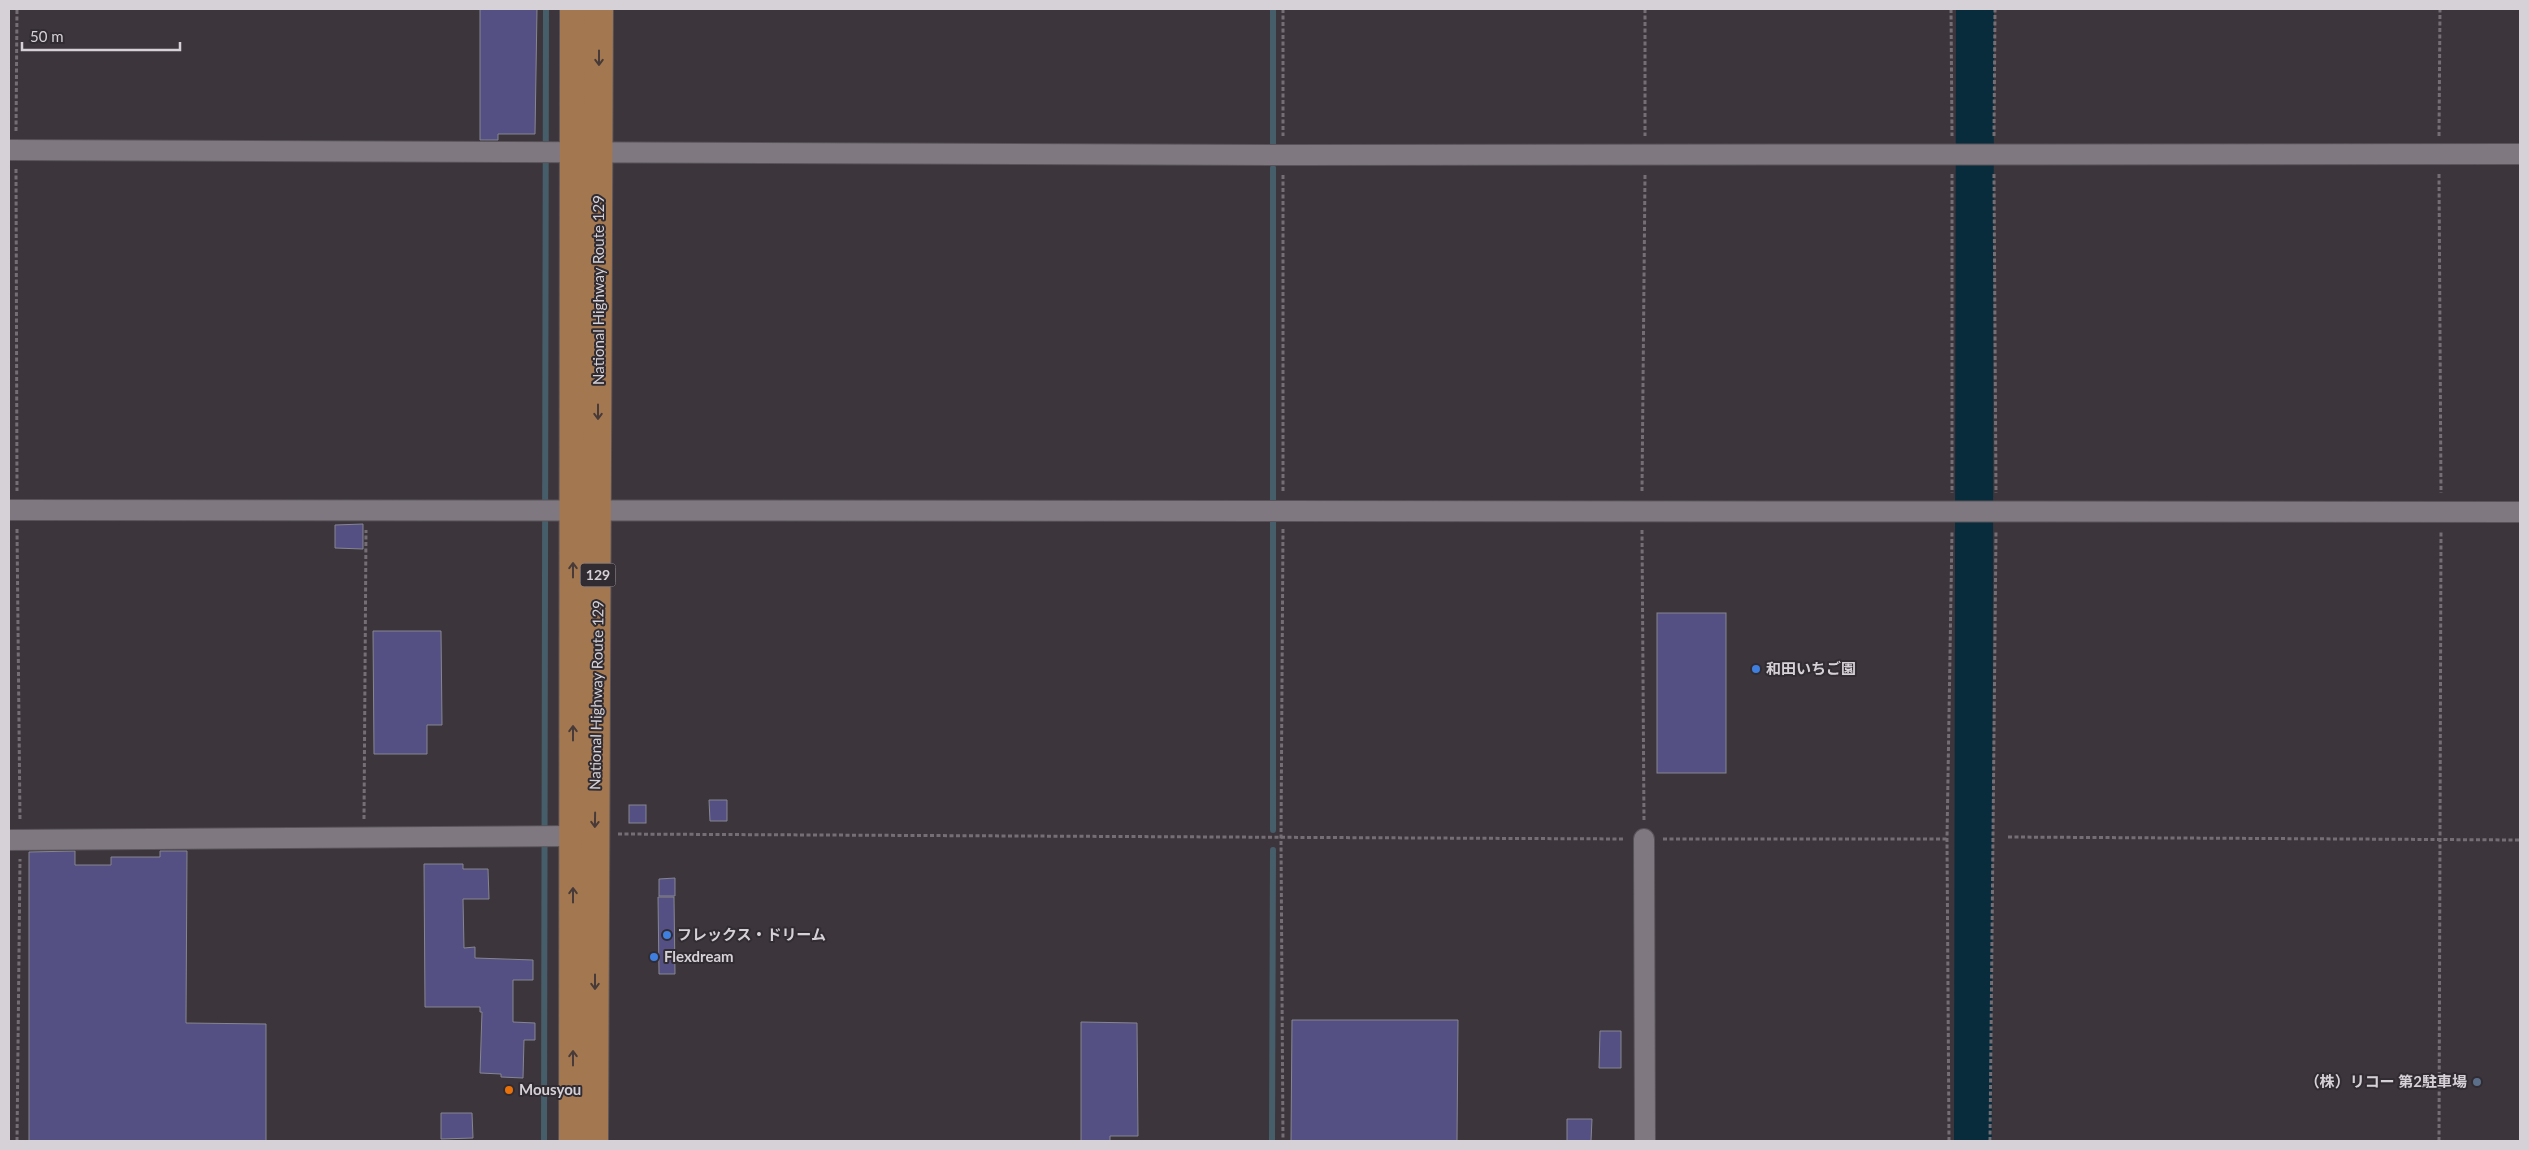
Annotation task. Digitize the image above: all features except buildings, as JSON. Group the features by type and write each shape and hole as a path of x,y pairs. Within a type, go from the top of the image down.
{"highway":[{"name":"National Highway Route 129","path":"573,1141 564,835 564,510 565,153 574,9"},
{"name":"National Highway Route 129","path":"565,153 599,9"},
{"name":"National Highway Route 129","path":"564,835 594,1141"}],"street":[{"path":"12,150 1284,155 2520,154"},
{"path":"13,510 2520,512"},
{"path":"14,840 564,835"},
{"path":"1644,839 1645,1141"}],"path":[{"path":"17,9 12,150 17,1141"},
{"path":"1283,9 1284,155 1275,512 1281,839 1283,1141"},
{"path":"1644,839 1642,510 1645,9"},
{"path":"1949,1141 1947,839 1956,511 1952,9"},
{"path":"1990,1141 1994,9"},
{"path":"2439,1141 2440,9"},
{"path":"364,837 367,510"},
{"path":"564,835 1281,839 1947,839"},
{"path":"2008,837 2520,840"}],"waterway":[{"path":"544,1141 546,9"},
{"path":"1273,9 1273,146"},
{"path":"1973,1141 1975,9"},
{"path":"1273,168 1273,830"},
{"path":"1272,1141 1273,850"}],"place":[{"name":"和田いちご園","path":"1756,669"},
{"name":"フレックス・ドリーム","path":"667,935"},
{"name":"Flexdream","path":"654,957"},
{"name":"（株）リコー 第2駐車場","path":"2477,1082"},
{"name":"Mousyou","path":"509,1090"}]}
